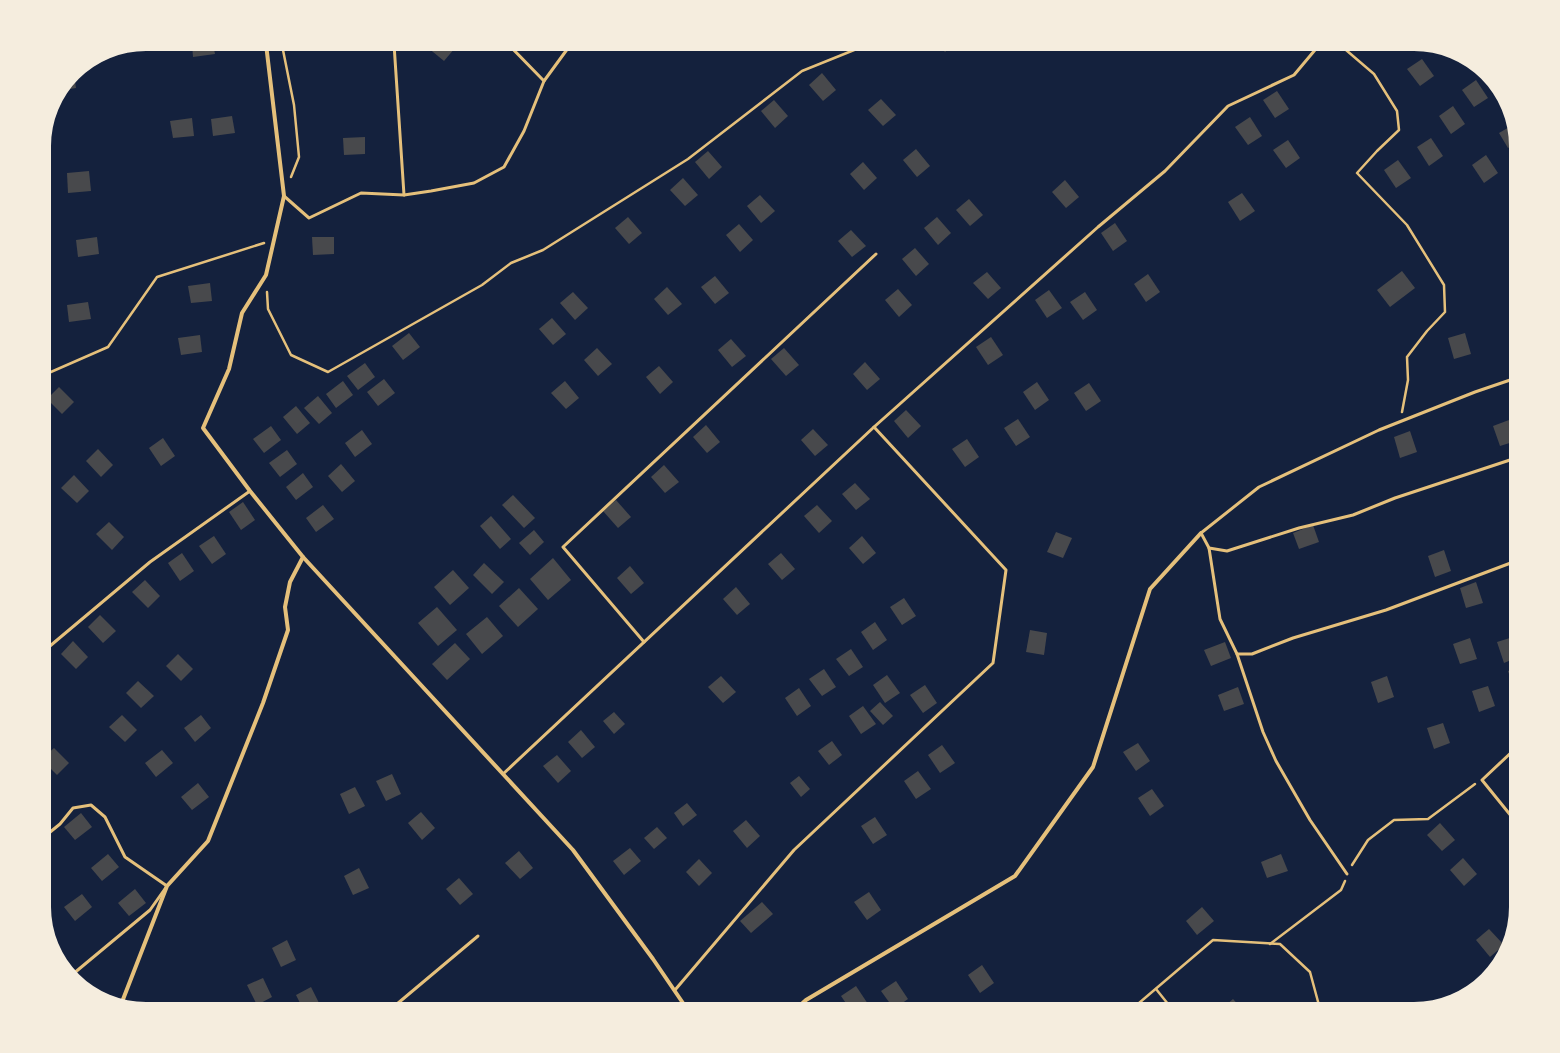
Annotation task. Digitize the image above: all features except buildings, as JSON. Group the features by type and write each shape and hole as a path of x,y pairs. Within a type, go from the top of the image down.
{"street":[{"path":"267,51 284,196 266,275 242,313 229,369 203,428 250,491 303,557 573,850 683,1002"},
{"path":"804,1002 1016,876 1093,767 1150,589 1201,533"},
{"path":"123,999 167,886 208,841 263,703 288,630 285,606 290,582 303,557"}],"lane":[{"path":"394,51 404,195"},
{"path":"515,51 544,81"},
{"path":"284,196 309,218 361,193 404,195 474,182 504,167 524,131 544,81 565,51"},
{"path":"503,774 874,427 1098,227 1165,171 1228,106 1294,75 1314,51"},
{"path":"644,642 563,548 876,254"},
{"path":"1347,874 1310,820 1276,761 1263,732 1237,654 1220,618 1209,548 1201,533 1259,487 1379,430 1474,392 1509,380"},
{"path":"675,990 794,850 993,663 1006,570 874,427"},
{"path":"1209,548 1227,551 1299,528 1353,515 1395,498 1509,460"},
{"path":"51,646 150,562 250,491"},
{"path":"1237,654 1252,654 1294,638 1386,610 1509,564"},
{"path":"1509,755 1482,780 1509,813"},
{"path":"51,831 60,824 73,808 91,805 105,817 126,857 167,886 150,910 76,971"},
{"path":"399,1002 478,936"}],"path":[{"path":"283,51 294,105 299,157 284,196"},
{"path":"266,275 268,309 291,355 328,372 482,285 511,264 543,250 688,159 802,71 852,51"},
{"path":"1348,51 1374,74 1397,111 1399,130 1376,151 1357,173 1407,224 1444,285 1445,312 1427,331 1407,357 1408,380 1400,422"},
{"path":"51,372 108,347 157,277 274,240"},
{"path":"1270,944 1341,890 1347,874 1368,840 1394,820 1428,819 1482,780"},
{"path":"1140,1002 1213,940 1280,944 1310,972 1318,1002"},
{"path":"1156,989 1166,1002"}]}
